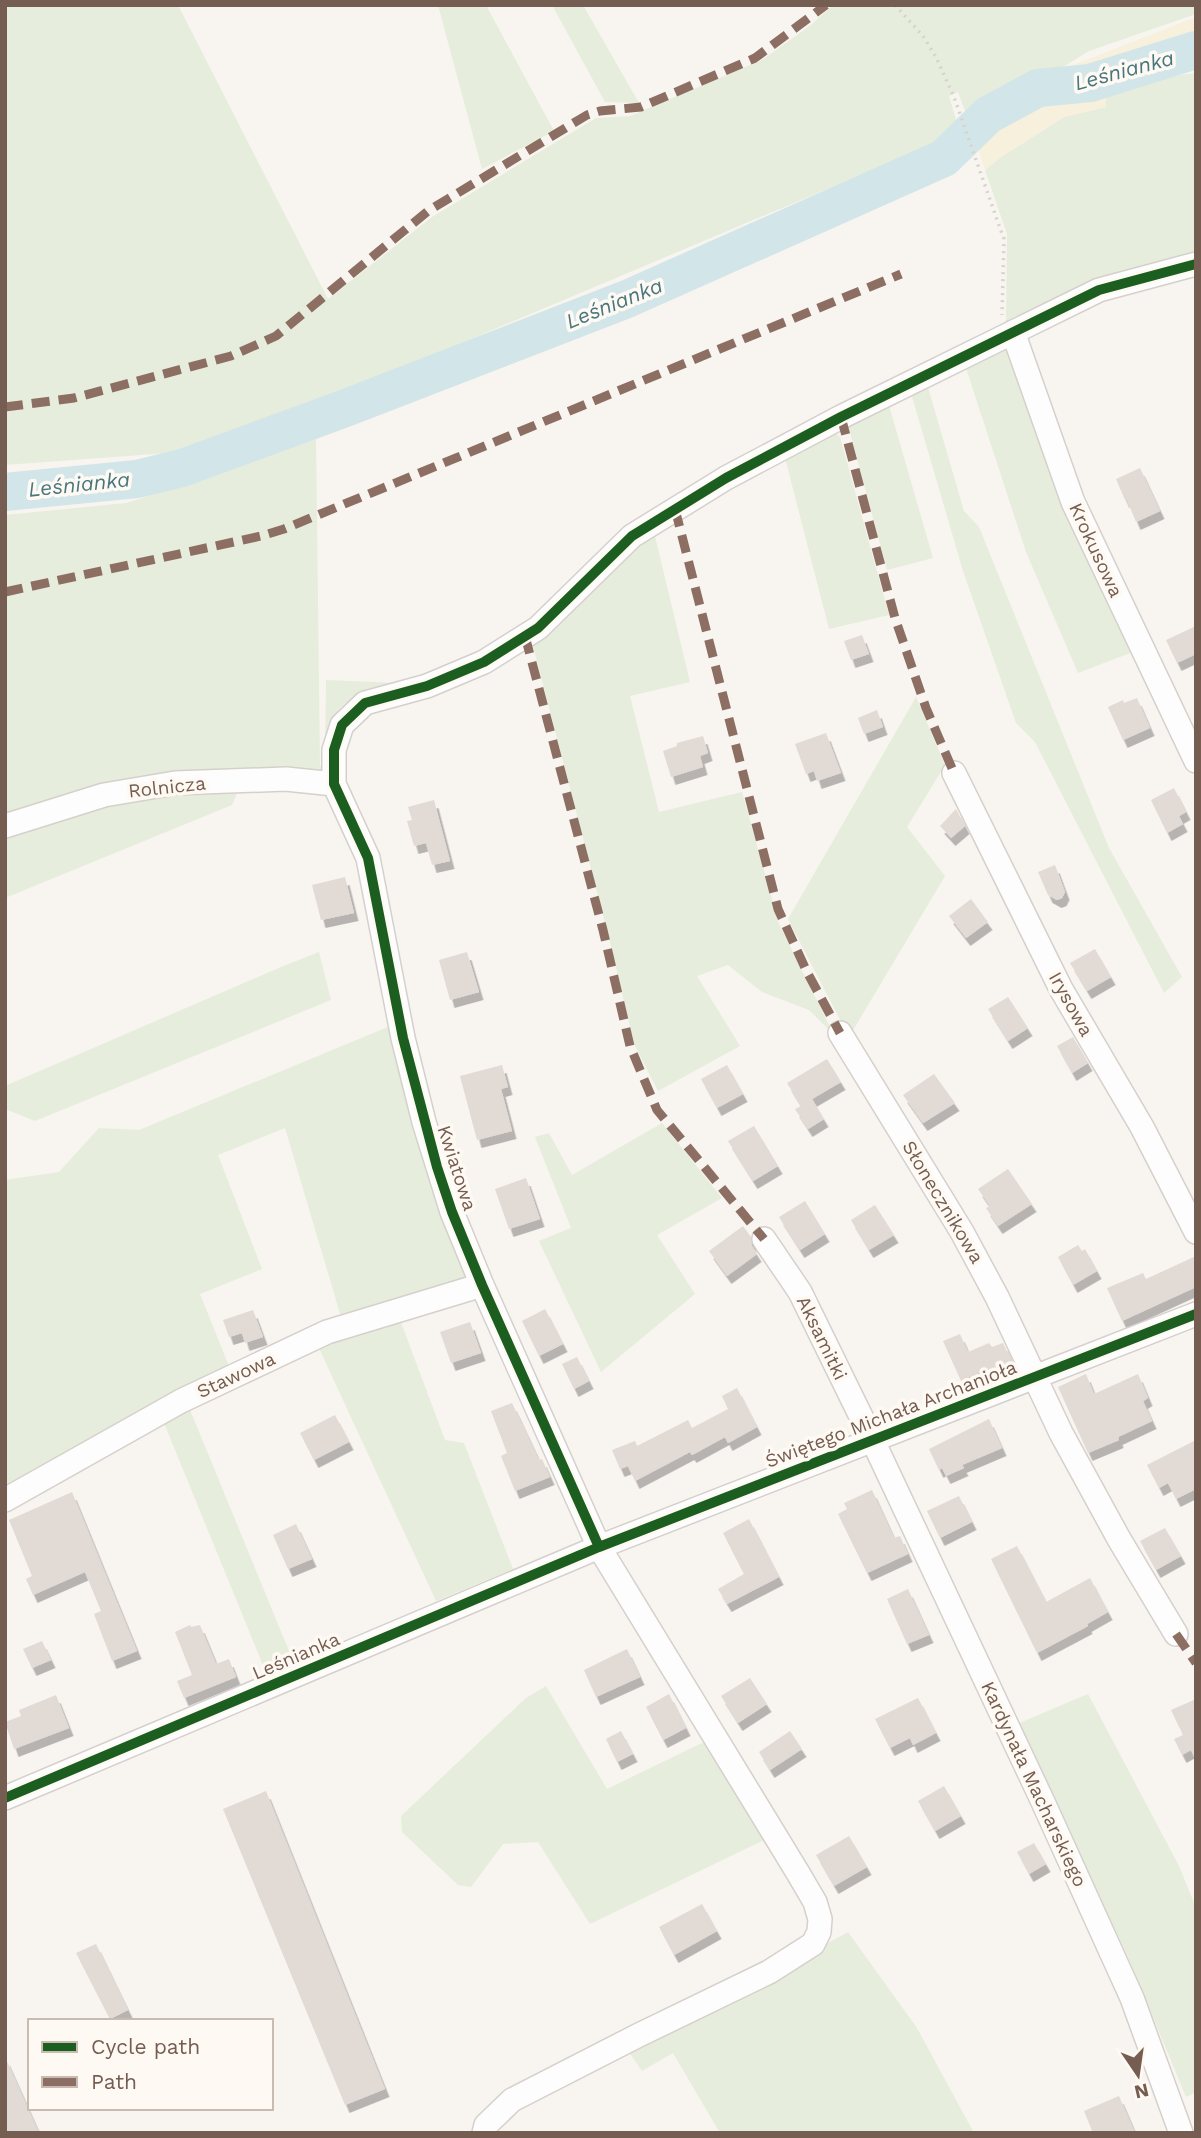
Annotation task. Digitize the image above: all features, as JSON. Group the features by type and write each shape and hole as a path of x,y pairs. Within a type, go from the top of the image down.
{"street":[{"path":"334,785 334,750 342,725 365,703 427,686 484,662 538,628 632,536 726,478 829,423 1099,290 1196,264"},
{"name":"Krokusowa","path":"1007,335 1073,502 1196,761"},
{"name":"Irysowa","path":"954,773 1060,989 1142,1127 1196,1232"},
{"name":"Rolnicza","path":"5,826 104,795 175,783 286,779 334,785"},
{"name":"Kwiatowa","path":"334,785 368,858 403,1038 424,1122 452,1212 482,1285 599,1547 804,1883 815,1902 820,1919 819,1932 813,1944 769,1972 512,2100 486,2125 484,2133"},
{"name":"Słonecznikowa","path":"840,1033 962,1232 997,1297 1061,1433 1119,1539 1177,1634"},
{"name":"Aksamitki","path":"765,1239 800,1292 873,1441"},
{"name":"Stawowa","path":"5,1500 181,1401 327,1332 482,1285"},
{"name":"Świętego Michała Archanioła","path":"599,1547 1196,1314"},
{"name":"Kardynała Macharskiego","path":"873,1441 1132,1998 1181,2133"},
{"name":"Leśnianka","path":"5,1798 599,1547"}],"path":[{"path":"895,5 923,36 936,57 954,97 1004,239 1007,335"}],"green space":[{"path":"5,5 178,5 328,299 432,217 596,118 630,116 762,60 811,25 833,5 1196,5 1196,14 1089,51 970,124 958,92 949,96 960,133 331,398 168,453 5,465"},
{"path":"438,5 486,5 554,131 482,169"},
{"path":"552,5 583,5 639,103 605,102"},
{"path":"1196,73 1196,259 1006,330 1007,234 985,170 1064,117 1106,107 1106,94"},
{"path":"999,349 1008,351 1138,650 1078,673 1026,552 965,365"},
{"path":"927,384 964,511 979,527 1109,848 1182,977 1164,993 1035,742 1016,723 963,571 911,393"},
{"path":"888,402 933,558 887,570 848,425"},
{"path":"831,429 840,437 889,615 829,629 784,454"},
{"path":"316,437 320,766 334,784 242,781 232,805 5,898 5,515 126,503 214,476"},
{"path":"654,532 690,682 630,696 659,812 742,792 779,924 834,1035 809,1010 762,992 728,965 697,976 740,1046 658,1091 634,1044 532,642 598,577"},
{"path":"326,680 421,684 364,695 344,704 334,719 325,753"},
{"path":"916,697 945,765 907,827 945,876 849,1037 788,919"},
{"path":"319,952 331,1000 35,1121 5,1109 5,1086"},
{"path":"395,1024 482,1285 344,1327 285,1128 218,1155 262,1269 200,1294 233,1376 5,1502 5,1180 59,1172 99,1128 139,1130"},
{"path":"662,1123 722,1198 657,1235 695,1294 601,1372 539,1241 571,1228 535,1137 549,1133 572,1175"},
{"path":"399,1317 445,1440 464,1443 513,1569 436,1601 318,1346"},
{"path":"188,1405 294,1663 267,1675 164,1423"},
{"path":"546,1686 607,1789 708,1740 768,1838 590,1924 538,1842 503,1844 471,1887 458,1885 402,1832 401,1816 526,1698"},
{"path":"1088,1694 1179,1866 1196,1908 1196,2092 1186,2097 1129,1959 1017,1724"},
{"path":"848,1932 917,2028 974,2133 720,2133 673,2053 642,2071 629,2052"}],"sand":[{"path":"1196,17 1196,44 1149,53 1097,73 1073,76 1058,71"},
{"path":"1036,94 1067,97 1106,94 1106,107 1064,117 985,170 974,137 991,120"}],"building":[{"path":"1140,468 1160,511 1136,522 1116,479"},
{"path":"1196,626 1196,654 1177,663 1166,640"},
{"path":"862,635 869,654 851,660 844,641"},
{"path":"1137,698 1150,728 1123,740 1108,707 1123,700 1124,703"},
{"path":"877,710 883,727 864,734 858,718"},
{"path":"826,733 841,773 817,781 814,771 806,774 795,744"},
{"path":"703,736 708,753 700,756 703,767 671,777 663,751 677,746 677,743"},
{"path":"1174,788 1186,812 1179,816 1183,824 1167,833 1151,800"},
{"path":"434,800 450,861 432,865 426,843 414,846 407,821 412,820 408,807"},
{"path":"956,809 965,826 951,838 940,826"},
{"path":"1055,865 1065,892 1062,898 1057,900 1048,895 1038,872"},
{"path":"345,877 354,913 321,920 312,885"},
{"path":"971,899 988,922 966,938 949,916"},
{"path":"1095,949 1111,977 1087,991 1070,963"},
{"path":"467,952 479,992 450,1000 439,960"},
{"path":"1008,997 1028,1028 1008,1041 988,1009"},
{"path":"1073,1037 1088,1063 1072,1073 1057,1046"},
{"path":"827,1059 841,1082 812,1099 824,1119 808,1129 795,1109 801,1106 787,1083"},
{"path":"502,1065 508,1087 501,1089 512,1131 477,1140 460,1076"},
{"path":"727,1065 743,1094 717,1108 701,1079"},
{"path":"934,1074 955,1103 923,1123 903,1095"},
{"path":"754,1126 778,1166 753,1181 728,1141"},
{"path":"1008,1169 1032,1204 998,1226 986,1208 990,1206 978,1189"},
{"path":"526,1178 540,1219 509,1229 495,1189"},
{"path":"805,1201 825,1234 800,1250 779,1217"},
{"path":"875,1205 894,1235 869,1250 851,1220"},
{"path":"743,1226 751,1237 757,1254 727,1276 709,1251"},
{"path":"1078,1245 1082,1251 1085,1249 1097,1271 1073,1285 1058,1257"},
{"path":"1196,1256 1196,1287 1122,1321 1107,1288 1143,1273 1146,1279"},
{"path":"545,1309 563,1344 539,1356 522,1321"},
{"path":"253,1310 263,1337 245,1343 242,1333 229,1337 223,1320"},
{"path":"470,1322 481,1353 451,1363 440,1332"},
{"path":"960,1334 968,1352 989,1343 992,1347 1003,1343 1013,1364 984,1377 982,1371 961,1381 943,1341"},
{"path":"577,1357 589,1381 574,1389 562,1364"},
{"path":"1086,1374 1094,1394 1138,1374 1148,1398 1143,1401 1152,1421 1118,1437 1119,1440 1088,1453 1058,1387"},
{"path":"737,1388 757,1427 728,1443 725,1437 692,1455 690,1452 635,1481 628,1466 620,1469 612,1450 635,1441 637,1446 688,1420 692,1428 728,1409 722,1396"},
{"path":"512,1403 550,1477 515,1491 501,1456 507,1453 491,1411"},
{"path":"335,1415 349,1442 314,1460 300,1433"},
{"path":"989,1419 1002,1448 962,1465 964,1468 946,1476 942,1468 939,1470 929,1449"},
{"path":"1196,1440 1196,1489 1176,1499 1168,1483 1159,1488 1147,1465"},
{"path":"872,1490 894,1538 900,1536 908,1554 867,1573 838,1514 847,1509 844,1503"},
{"path":"72,1492 137,1651 112,1661 94,1614 101,1611 85,1572 33,1595 26,1579 32,1576 9,1520"},
{"path":"959,1496 972,1522 940,1538 927,1511"},
{"path":"749,1519 779,1577 727,1604 718,1589 744,1574 723,1533"},
{"path":"296,1524 312,1559 288,1569 273,1535"},
{"path":"1165,1528 1181,1556 1156,1570 1140,1541"},
{"path":"1017,1546 1046,1602 1090,1578 1108,1612 1087,1624 1088,1626 1037,1653 991,1559"},
{"path":"908,1589 929,1635 907,1644 887,1599"},
{"path":"190,1625 200,1625 216,1664 229,1659 236,1677 184,1698 177,1681 192,1675 175,1632"},
{"path":"42,1641 51,1660 32,1668 23,1649"},
{"path":"627,1649 640,1677 596,1697 584,1670"},
{"path":"750,1678 767,1704 738,1723 721,1696"},
{"path":"669,1694 686,1728 663,1740 646,1707"},
{"path":"56,1695 69,1728 14,1749 5,1722 21,1716 19,1710"},
{"path":"918,1698 936,1733 913,1745 910,1738 890,1748 875,1719"},
{"path":"1196,1699 1196,1761 1191,1750 1182,1755 1174,1739 1183,1735 1171,1710"},
{"path":"621,1731 633,1754 617,1762 606,1739"},
{"path":"790,1731 802,1749 770,1770 759,1752"},
{"path":"944,1786 961,1816 935,1831 918,1801"},
{"path":"266,1791 385,2089 345,2105 223,1809"},
{"path":"849,1836 867,1867 834,1886 816,1855"},
{"path":"1034,1843 1046,1864 1029,1874 1017,1852"},
{"path":"702,1904 717,1931 674,1955 659,1927"},
{"path":"96,1944 128,2010 110,2019 76,1953"},
{"path":"5,2057 39,2133 5,2133"},
{"path":"1119,2096 1135,2133 1093,2133 1084,2111"}],"waterway":[{"name":"Leśnianka","path":"5,492 137,479 182,468 343,409 627,299 944,158 988,115 1038,88 1090,83 1196,50"}],"marked path":[{"path":"5,407 74,398 231,356 276,336 428,211 587,115 641,107 755,58 826,5"},
{"path":"5,592 284,529 901,274"},
{"path":"841,417 895,618 926,708 954,773"},
{"path":"675,509 778,909 807,972 840,1033"},
{"path":"525,636 603,930 630,1046 657,1110 764,1239"},
{"path":"1176,1634 1196,1663"}],"cycle path":[{"path":"599,1547 482,1285 437,1167 403,1038 368,858 334,784 334,750 342,725 365,703 427,686 484,662 538,628 632,536 726,478 841,417 1099,290 1196,264"},
{"path":"5,1798 599,1547 1196,1314"}]}
